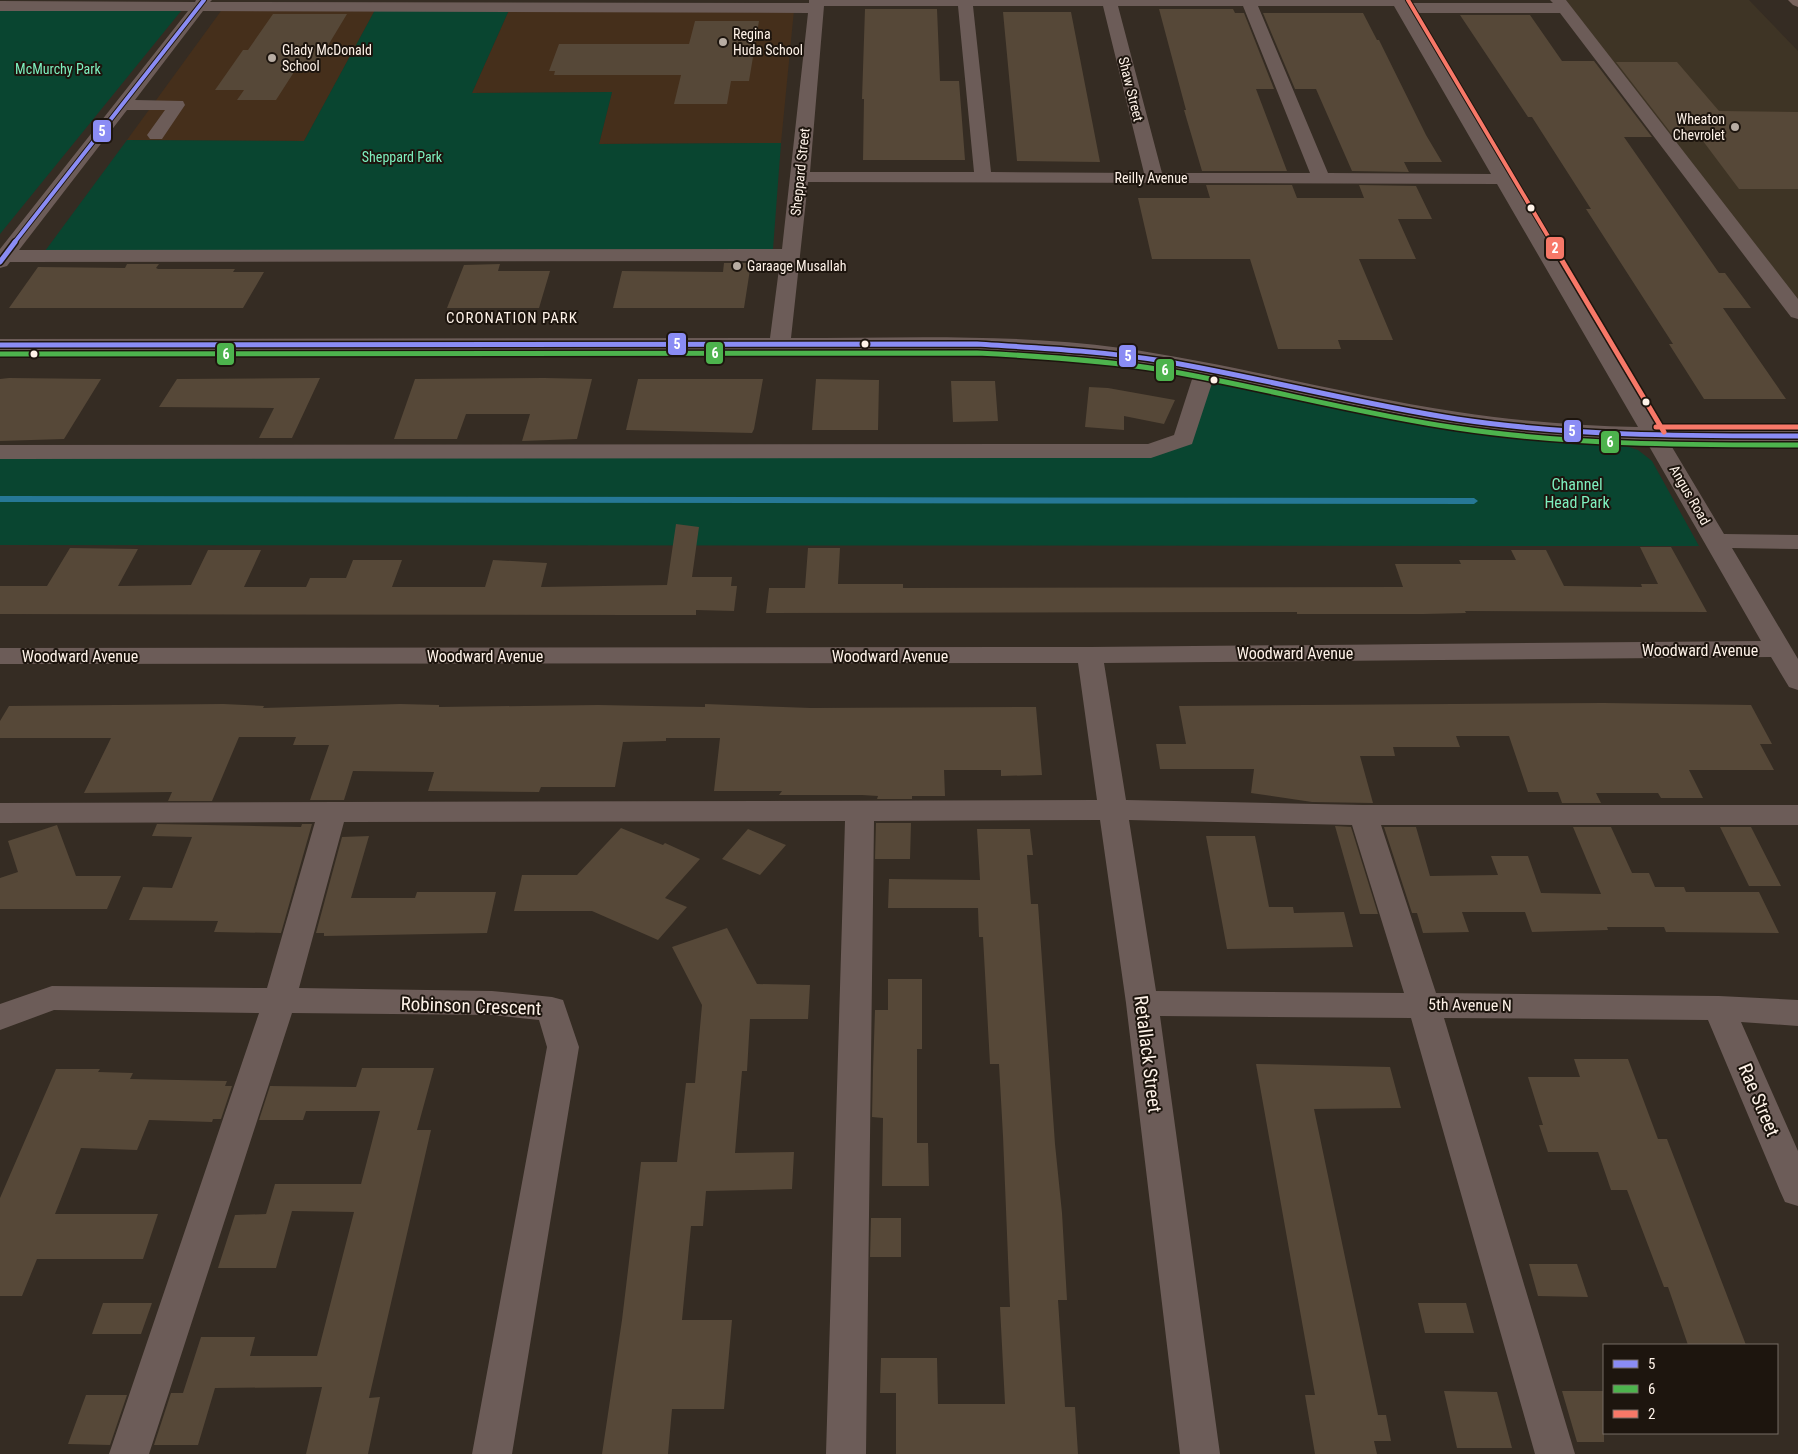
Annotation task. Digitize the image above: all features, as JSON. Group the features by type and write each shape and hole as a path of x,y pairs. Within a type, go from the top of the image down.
{"street":[{"path":"0,6 201,3 612,4 1109,0 1561,4 1798,313"},
{"name":"Shaw Street","path":"1109,0 1154,178"},
{"path":"965,1 983,177"},
{"path":"1249,1 1321,178"},
{"path":"2,258 201,3"},
{"name":"Sheppard Street","path":"780,343 800,177 817,3"},
{"name":"Angus Road","path":"1399,3 1656,436 1798,681"},
{"path":"122,105 177,105 156,135"},
{"name":"Reilly Avenue","path":"800,177 1502,179"},
{"path":"2,258 791,255"},
{"path":"0,345 977,344 1121,354 1458,419 1547,430 1656,436 1798,436"},
{"path":"0,452 1152,451 1184,439 1206,369"},
{"path":"1717,541 1798,542"},
{"name":"Woodward Avenue","path":"0,656 1090,655 1779,649"},
{"name":"Retallack Street","path":"1090,655 1142,1003 1200,1454"},
{"path":"846,1454 860,810"},
{"path":"0,812 1114,810 1363,815 1798,815"},
{"path":"129,1454 279,1002 333,812"},
{"path":"1363,815 1424,1005 1555,1454"},
{"name":"Robinson Crescent","path":"0,1017 52,998 492,1003 552,1009 563,1047 492,1454"},
{"name":"5th Avenue N","path":"1142,1003 1719,1008 1798,1013"},
{"name":"Rae Street","path":"1719,1008 1798,1192"}],"shaded area":[{"path":"1566,0 1749,0 1798,51 1798,306"},
{"path":"375,10 304,141 127,140 221,11"},
{"path":"509,10 794,10 781,143 599,144 612,92 472,93"}],"green space":[{"name":"Sheppard Park","path":"375,10 509,10 472,93 612,92 599,144 781,143 773,249 45,251 127,140 304,141"},
{"name":"McMurchy Park","path":"0,11 181,11 0,234"},
{"name":"Channel Head Park","path":"1203,375 1308,402 1427,425 1536,438 1619,444 1638,450 1652,461 1699,546 0,545 0,452 1151,451 1184,439"}],"building":[{"path":"865,9 937,9 940,81 959,81 965,160 863,160 864,99 862,99"},
{"path":"1159,9 1233,9 1235,13 1244,13 1274,89 1256,89 1287,171 1202,171 1184,110 1186,110"},
{"path":"1003,12 1071,12 1100,162 1017,161"},
{"path":"1263,13 1363,13 1442,162 1404,162 1409,172 1352,171 1316,89 1295,89"},
{"name":"Glady McDonald School","path":"273,14 347,14 312,72 294,72 276,100 237,100 244,90 215,90 243,50 248,50"},
{"path":"1460,15 1530,15 1562,61 1594,61 1652,137 1624,137 1719,273 1725,273 1751,308 1723,308 1786,399 1704,399 1669,344 1673,344 1586,209 1591,209 1532,117 1528,117"},
{"path":"695,21 759,21 749,81 731,81 727,104 674,104 681,75 554,75 555,71 549,71 559,44 689,44"},
{"name":"Wheaton Chevrolet","path":"1616,62 1677,62 1719,111 1798,112 1798,189 1739,189 1700,137 1674,137"},
{"path":"1206,185 1292,185 1297,198 1364,198 1359,185 1416,186 1432,219 1398,219 1416,259 1359,259 1393,340 1338,340 1341,349 1278,349 1250,259 1152,259 1138,198 1210,198"},
{"path":"724,263 751,263 744,308 613,308 622,271 723,272"},
{"path":"127,264 159,264 156,268 158,269 235,269 233,272 264,272 243,308 9,308 38,267 125,268"},
{"path":"500,264 498,271 550,271 539,308 447,308 464,265"},
{"path":"320,378 292,438 259,438 274,408 159,407 177,379"},
{"path":"0,379 101,379 64,439 0,441"},
{"path":"415,379 592,379 577,439 522,441 530,414 466,414 457,439 394,439"},
{"path":"638,379 763,379 754,429 752,433 626,430"},
{"path":"816,379 879,380 878,430 812,430"},
{"path":"951,381 995,381 998,421 953,422"},
{"path":"1089,387 1108,388 1175,400 1164,424 1124,416 1124,430 1085,427"},
{"path":"676,524 699,527 692,577 732,577 731,586 737,586 734,611 696,610 696,615 0,614 0,586 47,586 70,548 138,549 118,586 191,585 208,550 261,550 244,587 306,587 310,578 346,578 353,560 402,560 392,587 485,587 493,560 547,563 541,587 667,585"},
{"path":"1640,547 1671,547 1707,612 1465,611 1466,613 1424,614 1297,614 1297,612 766,613 769,588 805,588 808,548 840,548 838,584 903,584 903,588 1403,587 1395,564 1461,564 1459,560 1516,560 1511,550 1546,550 1564,586 1642,587 1641,584 1658,584"},
{"path":"1603,703 1751,705 1772,744 1760,744 1774,770 1689,770 1703,798 1661,798 1658,793 1596,793 1601,803 1562,803 1558,792 1528,792 1509,736 1456,736 1460,747 1393,747 1395,756 1360,756 1373,803 1312,802 1251,793 1254,769 1160,769 1156,744 1186,744 1179,706"},
{"path":"223,704 264,706 263,708 400,704 439,705 439,707 598,705 705,707 705,704 811,708 1036,707 1042,775 1001,776 1001,770 944,770 945,796 912,796 912,799 877,799 878,796 862,795 779,795 782,791 714,791 720,738 666,738 666,741 623,742 615,787 541,787 539,792 428,791 434,772 353,771 344,800 310,800 329,745 293,745 296,737 239,737 212,801 168,801 172,792 84,793 111,738 0,738 0,721 9,706"},
{"path":"876,823 911,823 910,859 875,859"},
{"path":"157,824 301,827 302,824 312,824 281,933 214,932 218,921 129,920 143,887 172,888 192,837 152,836"},
{"path":"57,825 76,876 121,876 107,909 0,909 0,878 18,872 8,841"},
{"path":"1335,826 1351,827 1378,914 1360,914"},
{"path":"1384,827 1416,827 1430,876 1498,875 1491,856 1528,856 1541,893 1601,894 1573,827 1611,827 1632,873 1649,873 1655,887 1684,887 1686,892 1759,892 1779,933 1666,932 1664,927 1607,927 1608,930 1532,932 1525,912 1462,912 1469,932 1423,933 1417,913 1412,913"},
{"path":"1720,827 1751,827 1781,886 1749,886"},
{"path":"621,828 663,845 665,843 700,859 665,898 687,907 658,940 592,911 514,911 522,875 577,875"},
{"path":"748,829 786,845 760,875 722,859"},
{"path":"977,829 1030,829 1033,855 1027,855 1031,904 1038,904 1055,1144 1062,1213 1067,1300 1058,1300 1065,1407 1075,1407 1078,1454 896,1454 896,1393 880,1393 881,1358 937,1358 938,1404 1005,1404 1000,1307 1010,1307 1003,1136 999,1064 990,1064 983,937 979,937 978,908 888,908 889,879 980,880"},
{"path":"369,836 351,898 415,898 417,892 496,892 487,933 324,936 324,933 316,933 342,837"},
{"path":"1206,836 1255,836 1269,907 1293,907 1294,913 1344,912 1353,947 1227,949"},
{"path":"727,928 757,984 810,985 808,1019 750,1019 747,1071 742,1071 735,1153 794,1152 792,1189 706,1191 703,1226 691,1226 682,1320 732,1320 724,1409 672,1409 668,1454 602,1454 622,1320 641,1162 677,1162 686,1083 695,1083 702,1005 672,947"},
{"path":"888,979 922,979 922,1049 917,1049 917,1143 928,1143 929,1186 882,1186 883,1118 872,1117 873,1071 875,1010 888,1010"},
{"path":"1574,1059 1628,1059 1658,1139 1667,1139 1746,1344 1688,1344 1668,1287 1664,1287 1627,1190 1611,1190 1598,1152 1548,1152 1539,1125 1543,1125 1528,1077 1580,1077"},
{"path":"1256,1064 1390,1067 1401,1108 1314,1109 1378,1415 1386,1415 1391,1441 1374,1441 1377,1454 1315,1454 1305,1395 1315,1395"},
{"path":"362,1068 434,1068 417,1130 431,1130 369,1398 380,1397 368,1454 306,1454 322,1387 215,1388 198,1445 154,1445 171,1393 183,1393 201,1337 255,1337 250,1356 317,1356 354,1212 292,1211 276,1268 218,1268 235,1215 266,1214 275,1184 361,1184 380,1111 306,1111 303,1120 259,1120 270,1086 356,1087"},
{"path":"56,1069 100,1069 98,1072 133,1073 130,1079 227,1081 225,1086 232,1086 221,1119 213,1119 212,1122 149,1120 137,1150 81,1148 55,1214 158,1214 143,1259 37,1259 22,1296 0,1296 0,1198"},
{"path":"871,1218 901,1218 901,1257 870,1257"},
{"path":"1529,1264 1577,1264 1588,1297 1538,1296"},
{"path":"103,1303 152,1303 141,1334 92,1334"},
{"path":"1418,1303 1466,1303 1474,1333 1425,1333"},
{"path":"1444,1391 1497,1392 1512,1448 1457,1448"},
{"path":"1562,1391 1603,1391 1604,1442 1577,1442"},
{"path":"86,1395 127,1395 110,1445 68,1444"}],"waterway":[{"path":"0,499 1474,501"}],"transit line":[{"name":"5","path":"0,262 204,0"},
{"name":"2","path":"1408,0 1664,432"},
{"name":"5","path":"0,345 977,344 1068,349 1122,355 1206,369 1415,412 1499,425 1627,434 1798,436"},
{"name":"6","path":"0,354 977,353 1070,359 1163,370 1383,415 1499,434 1627,443 1798,445"},
{"name":"2","path":"1656,427 1798,427"}],"place":[{"name":"Regina Huda School","path":"723,42"},
{"name":"Glady McDonald School","path":"272,58"},
{"name":"Wheaton Chevrolet","path":"1735,127"},
{"name":"Garaage Musallah","path":"737,266"}],"district":[{"name":"CORONATION PARK","path":"512,318"}]}
